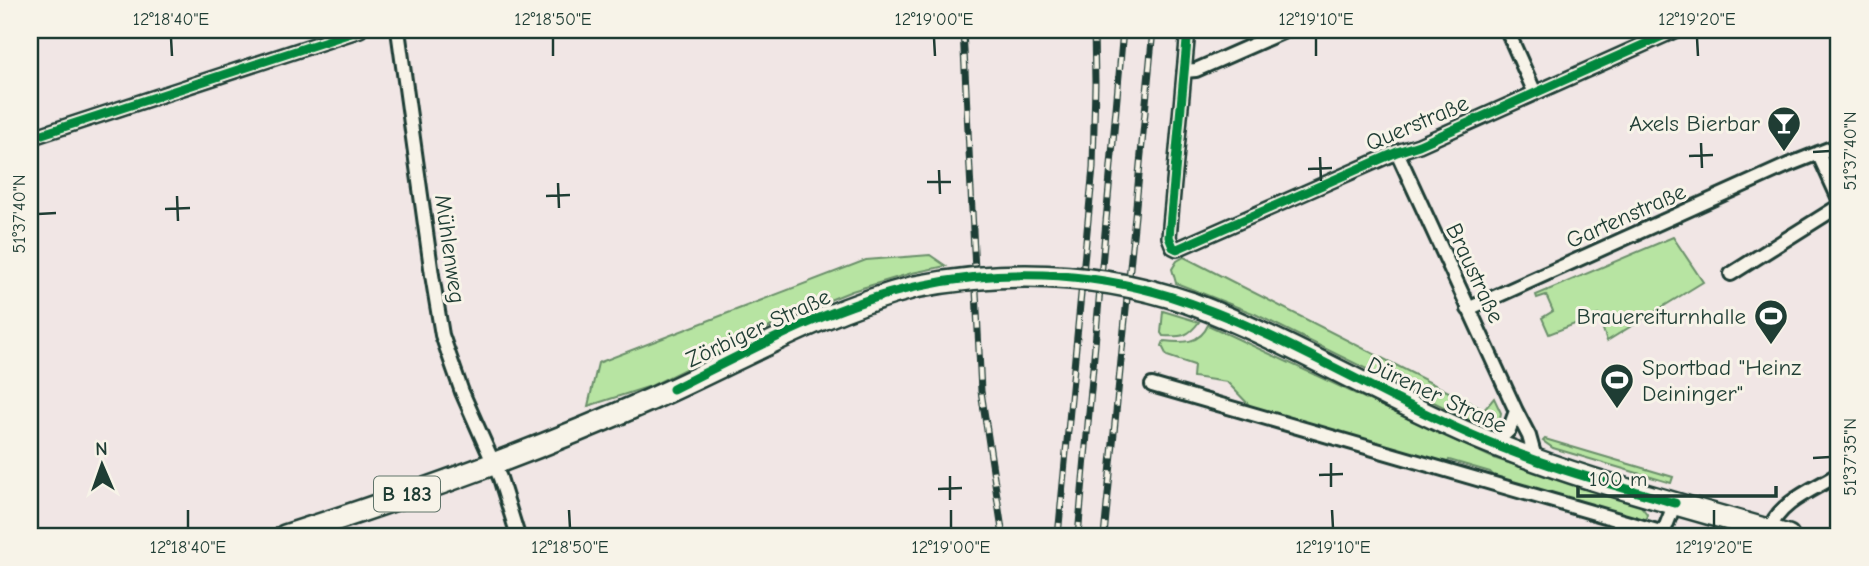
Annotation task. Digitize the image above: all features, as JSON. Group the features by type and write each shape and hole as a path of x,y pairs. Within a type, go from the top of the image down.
{"main road":[{"name":"Zörbiger Straße","path":"285,536 494,465 654,398 812,321 866,300 915,286 970,277 1018,274 1054,276 1111,282 1190,303"},
{"name":"Dürener Straße","path":"1190,303 1536,461 1779,533"}],"street":[{"path":"30,138 360,30"},
{"name":"Mühlenweg","path":"398,30 442,335 462,392 494,465 518,536"},
{"path":"1188,30 1184,71 1196,70 1287,30"},
{"path":"1507,30 1535,93"},
{"name":"Querstraße","path":"1184,71 1169,237 1173,247 1183,248 1675,30"},
{"name":"Gartenstraße","path":"1468,309 1839,145"},
{"name":"Braustraße","path":"1397,152 1468,309 1530,436 1536,461"},
{"path":"1818,153 1839,200"},
{"path":"1731,274 1839,206"},
{"path":"1152,385 1663,535 1675,503"},
{"path":"1494,444 1510,428 1516,411"},
{"path":"1779,533 1772,521 1780,510 1839,474"}],"green space":[{"path":"1673,237 1703,282 1607,341 1598,315 1549,334 1542,318 1553,311 1546,295 1537,298 1536,295"},
{"path":"930,255 946,266 852,291 800,312 651,386 588,406 598,363 866,260"},
{"path":"1184,257 1484,410 1494,398 1501,413 1499,423 1493,427 1484,427 1255,314 1176,283 1172,269 1177,261"},
{"path":"1163,311 1199,322 1184,335 1163,336"},
{"path":"1208,325 1493,458 1640,505 1647,514 1646,521 1498,480 1490,472 1449,460 1446,466 1253,409 1227,382 1193,377 1194,365 1167,356 1162,346 1164,341 1190,341 1200,336"},
{"path":"1545,439 1673,477 1671,483 1553,448 1543,441"}],"railway":[{"path":"963,30 981,391 1003,536"},
{"path":"1058,536 1093,168 1094,30"},
{"path":"1078,536 1123,30"},
{"path":"1104,536 1153,30"}],"cycle path":[{"path":"30,138 360,30"},
{"path":"1188,30 1169,237 1173,247 1177,249 1676,30"},
{"path":"673,389 791,330 883,295 978,277 1074,277 1138,288 1208,310 1247,325 1434,418 1497,445 1572,472 1675,503"}],"place":[{"name":"Axels Bierbar","path":"1784,153"},
{"name":"Brauereiturnhalle","path":"1771,346"},
{"name":"Sportbad \"Heinz Deininger\"","path":"1617,410"}]}
